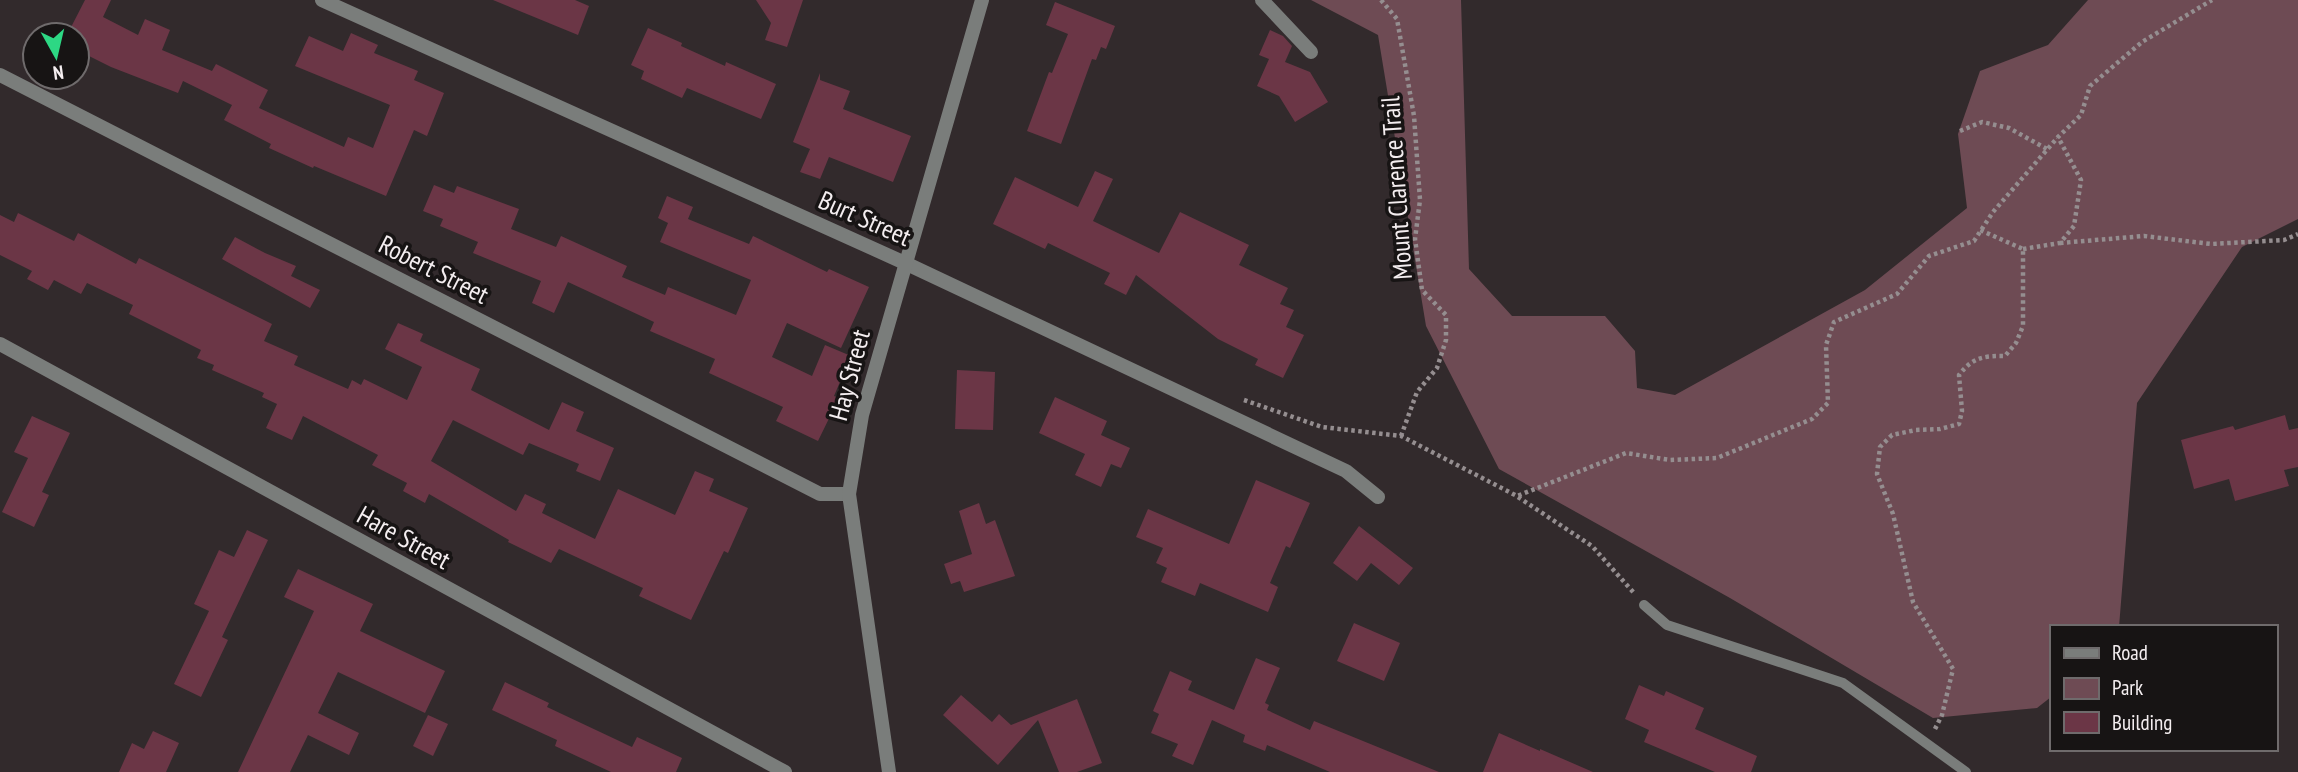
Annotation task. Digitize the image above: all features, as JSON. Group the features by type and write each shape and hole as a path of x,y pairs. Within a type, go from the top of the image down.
{"street":[{"name":"Burt Street","path":"322,0 905,263 1346,471 1378,497"},
{"name":"Hay Street","path":"889,772 849,494 862,415 982,0"},
{"path":"1262,0 1311,52"},
{"name":"Robert Street","path":"0,75 820,494 849,494"},
{"name":"Hare Street","path":"0,344 785,772"}],"lane":[{"path":"1644,605 1667,625 1843,683 1966,772"}],"path":[{"name":"Mount Clarence Trail","path":"1381,0 1398,19 1414,116 1420,200 1415,239 1422,290 1446,315 1446,340 1437,368 1417,392 1401,436"},
{"path":"1517,496 1626,453 1670,460 1717,458 1812,419 1828,403 1826,345 1834,323 1898,294 1929,256 1974,241 1993,212 2047,149 2081,115 2090,86 2142,42 2211,0"},
{"path":"1960,131 1982,122 2008,128 2047,149"},
{"path":"2058,137 2081,180 2074,226 2060,243"},
{"path":"1980,230 2023,249 2144,236 2211,244 2284,240 2298,233"},
{"path":"1929,743 1942,715 1953,669 1913,602 1893,514 1877,474 1880,447 1892,435 1959,424 1962,411 1959,375 1969,362 1987,356 2005,356 2016,343 2023,326 2023,249"},
{"path":"1234,396 1322,427 1401,436 1517,496 1592,546 1644,605"}],"green space":[{"path":"1311,0 1461,0 1469,269 1512,316 1605,316 1635,351 1637,388 1675,395 1865,290 1967,208 1958,134 1980,71 2048,45 2088,0 2298,0 2298,219 2242,247 2137,403 2119,625 2050,625 2050,698 2037,708 1933,718 1730,598 1499,469 1426,326 1378,35"}],"building":[{"path":"85,0 111,0 103,17 138,35 145,19 170,30 162,50 212,71 216,64 268,90 259,108 344,147 348,137 373,148 390,105 295,66 309,36 343,51 351,33 378,45 374,53 418,71 414,80 444,93 427,136 414,130 386,196 269,148 271,144 224,120 232,105 183,81 178,93 91,57 91,21 74,21"},
{"path":"493,0 575,0 589,6 578,35"},
{"path":"756,0 803,0 787,47 765,40 771,23"},
{"path":"1055,2 1115,26 1106,49 1101,47 1096,60 1092,59 1061,144 1027,131 1049,72 1052,73 1068,34 1046,25"},
{"path":"648,28 725,66 726,62 776,84 761,119 687,88 682,98 641,79 644,71 631,65"},
{"path":"1270,30 1283,36 1292,46 1285,62 1310,72 1328,102 1295,122 1279,96 1257,86 1269,59 1259,55"},
{"path":"820,73 820,80 850,91 843,109 911,136 893,182 829,157 820,179 800,172 810,149 793,142"},
{"path":"1095,171 1113,179 1093,221 1159,253 1180,212 1249,245 1239,265 1288,288 1280,304 1294,310 1286,327 1304,335 1283,378 1255,365 1258,359 1218,339 1136,275 1126,295 1104,284 1110,273 1048,243 1045,249 993,224 1015,177 1078,207"},
{"path":"434,185 454,193 457,186 519,209 511,229 556,247 561,236 627,266 622,277 665,295 668,287 736,315 751,280 660,242 668,223 658,218 667,196 693,207 688,219 749,244 753,236 827,272 829,269 869,287 841,348 787,323 772,357 812,376 825,345 851,356 834,396 839,398 818,441 776,421 783,407 709,373 715,359 650,331 654,322 568,282 554,313 532,303 541,281 473,253 478,242 440,226 443,219 423,211"},
{"path":"18,213 74,241 78,233 136,264 139,258 272,324 264,341 298,356 294,365 348,389 352,380 361,385 364,379 407,400 422,367 385,349 398,323 423,334 420,341 480,369 471,390 549,430 562,402 584,412 576,431 614,448 600,481 576,471 579,464 529,443 523,455 453,420 431,461 516,511 525,494 546,504 542,513 595,539 618,489 675,515 695,471 714,479 709,491 748,508 728,553 724,551 691,620 639,596 643,588 559,549 551,563 508,542 509,540 429,494 425,503 403,491 407,483 372,465 378,455 303,416 292,440 266,428 277,404 262,397 264,393 212,370 214,365 197,358 201,350 129,314 133,305 87,283 81,294 54,280 48,290 27,279 32,271 0,255 0,215 14,222"},
{"path":"235,237 296,266 291,276 320,290 310,308 222,259"},
{"path":"957,370 995,372 993,430 955,429"},
{"path":"1055,397 1107,421 1101,435 1130,448 1121,468 1111,464 1101,487 1075,475 1085,454 1039,433"},
{"path":"2285,415 2289,430 2298,428 2298,467 2284,470 2289,486 2235,501 2229,479 2194,489 2181,440 2233,426 2235,430"},
{"path":"32,416 70,433 42,492 49,495 34,527 2,512 28,458 14,452"},
{"path":"1256,480 1310,503 1290,548 1286,546 1270,583 1278,587 1268,612 1200,583 1195,596 1161,582 1167,568 1156,563 1163,548 1136,537 1148,509 1229,544"},
{"path":"979,503 986,524 995,520 1015,576 964,592 960,581 951,584 944,564 972,554 959,511"},
{"path":"1359,526 1413,568 1399,585 1371,563 1357,581 1333,563"},
{"path":"247,530 268,540 222,637 228,640 201,697 174,684 209,611 194,604 219,550 234,557"},
{"path":"298,569 373,604 360,631 445,671 425,713 338,672 318,713 359,733 349,755 308,735 290,772 238,772 314,611 284,597"},
{"path":"1354,623 1400,643 1384,681 1337,661"},
{"path":"1256,658 1280,668 1265,703 1269,705 1267,710 1310,730 1314,721 1439,772 1330,772 1267,745 1265,751 1243,742 1245,735 1212,720 1193,765 1172,756 1178,744 1151,733 1159,714 1153,711 1170,671 1192,681 1188,690 1234,710"},
{"path":"505,682 549,703 547,707 632,747 637,737 682,758 676,772 611,772 555,746 557,740 492,710"},
{"path":"1639,685 1664,696 1666,691 1704,708 1695,729 1757,756 1751,772 1715,772 1644,742 1649,730 1625,719"},
{"path":"961,695 992,722 999,714 1011,725 1077,699 1102,763 1077,772 1059,772 1038,720 998,765 943,715"},
{"path":"428,715 448,724 433,756 413,746"},
{"path":"153,731 179,743 166,772 119,772 132,743 144,749"},
{"path":"1499,733 1540,749 1593,772 1483,772"}]}
